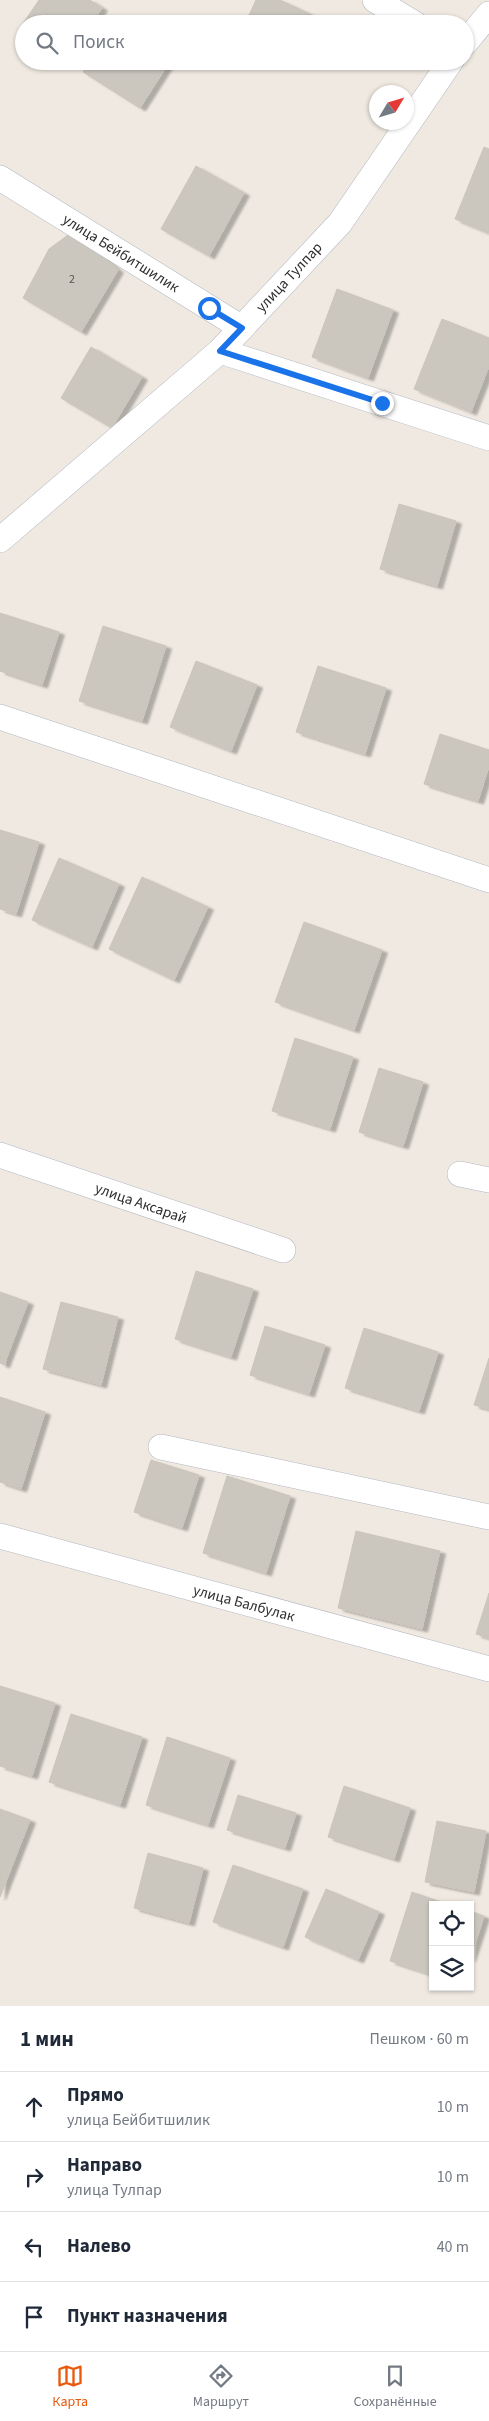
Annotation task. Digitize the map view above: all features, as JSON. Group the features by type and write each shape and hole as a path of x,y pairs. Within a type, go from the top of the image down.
{"street":[{"path":"375,0 400,15"},
{"path":"474,32 489,14"},
{"name":"улица Тулпар","path":"0,540 220,351 242,328 340,222 446,70"},
{"name":"улица Бейбитшилик","path":"0,178 242,328"},
{"path":"220,351 489,438"},
{"path":"0,717 489,880"},
{"name":"улица Аксарай","path":"0,1155 283,1250"},
{"path":"460,1174 489,1180"},
{"path":"160,1447 489,1517"},
{"name":"улица Балбулак","path":"0,1536 489,1669"}],"building":[{"path":"39,0 90,0 102,8 97,15 29,15"},
{"path":"256,0 280,0 308,13 307,15 249,15"},
{"path":"84,70 164,70 140,108 83,72"},
{"path":"484,147 489,149 489,233 455,219"},
{"path":"196,166 244,193 209,256 161,229"},
{"path":"68,235 102,256 118,270 81,332 23,298 49,249"},
{"path":"337,289 393,310 368,378 312,357"},
{"path":"442,319 489,338 489,366 471,412 414,389"},
{"path":"91,347 142,377 112,428 61,398"},
{"path":"399,504 456,521 437,586 380,569"},
{"path":"0,613 59,632 42,685 0,671"},
{"path":"103,626 166,646 142,721 79,701"},
{"path":"196,661 257,685 231,751 170,727"},
{"path":"318,666 386,688 365,754 296,732"},
{"path":"440,734 489,750 489,766 478,801 424,784"},
{"path":"0,830 39,842 16,914 0,909"},
{"path":"59,858 119,884 92,947 32,920"},
{"path":"142,877 208,907 174,980 109,949"},
{"path":"304,922 382,950 354,1030 275,1002"},
{"path":"295,1038 353,1057 330,1129 272,1111"},
{"path":"379,1068 423,1082 403,1146 359,1132"},
{"path":"196,1271 253,1289 231,1357 175,1339"},
{"path":"0,1292 28,1302 4,1365 0,1363"},
{"path":"61,1302 118,1317 101,1385 43,1369"},
{"path":"265,1326 325,1345 309,1394 250,1375"},
{"path":"364,1328 438,1352 419,1411 345,1388"},
{"path":"489,1358 489,1409 474,1405"},
{"path":"0,1397 45,1412 21,1489 0,1482"},
{"path":"151,1460 199,1475 182,1528 134,1512"},
{"path":"227,1476 290,1496 266,1573 203,1553"},
{"path":"356,1531 440,1551 422,1629 338,1608"},
{"path":"489,1593 489,1638 476,1634"},
{"path":"0,1686 55,1703 32,1776 0,1766"},
{"path":"71,1714 142,1737 120,1805 49,1782"},
{"path":"167,1737 230,1758 208,1825 146,1805"},
{"path":"344,1786 410,1808 394,1859 328,1837"},
{"path":"238,1795 296,1813 285,1848 227,1830"},
{"path":"0,1809 30,1820 0,1897"},
{"path":"437,1821 486,1831 474,1892 425,1882"},
{"path":"148,1853 203,1868 189,1923 134,1908"},
{"path":"233,1865 303,1889 283,1947 213,1922"},
{"path":"326,1889 379,1912 358,1960 305,1937"},
{"path":"412,1892 438,1901 429,1901 429,1974 390,1961"},
{"path":"474,1912 484,1916 474,1947"}],"route":[{"path":"209,308 242,328 220,351 382,403"}]}
